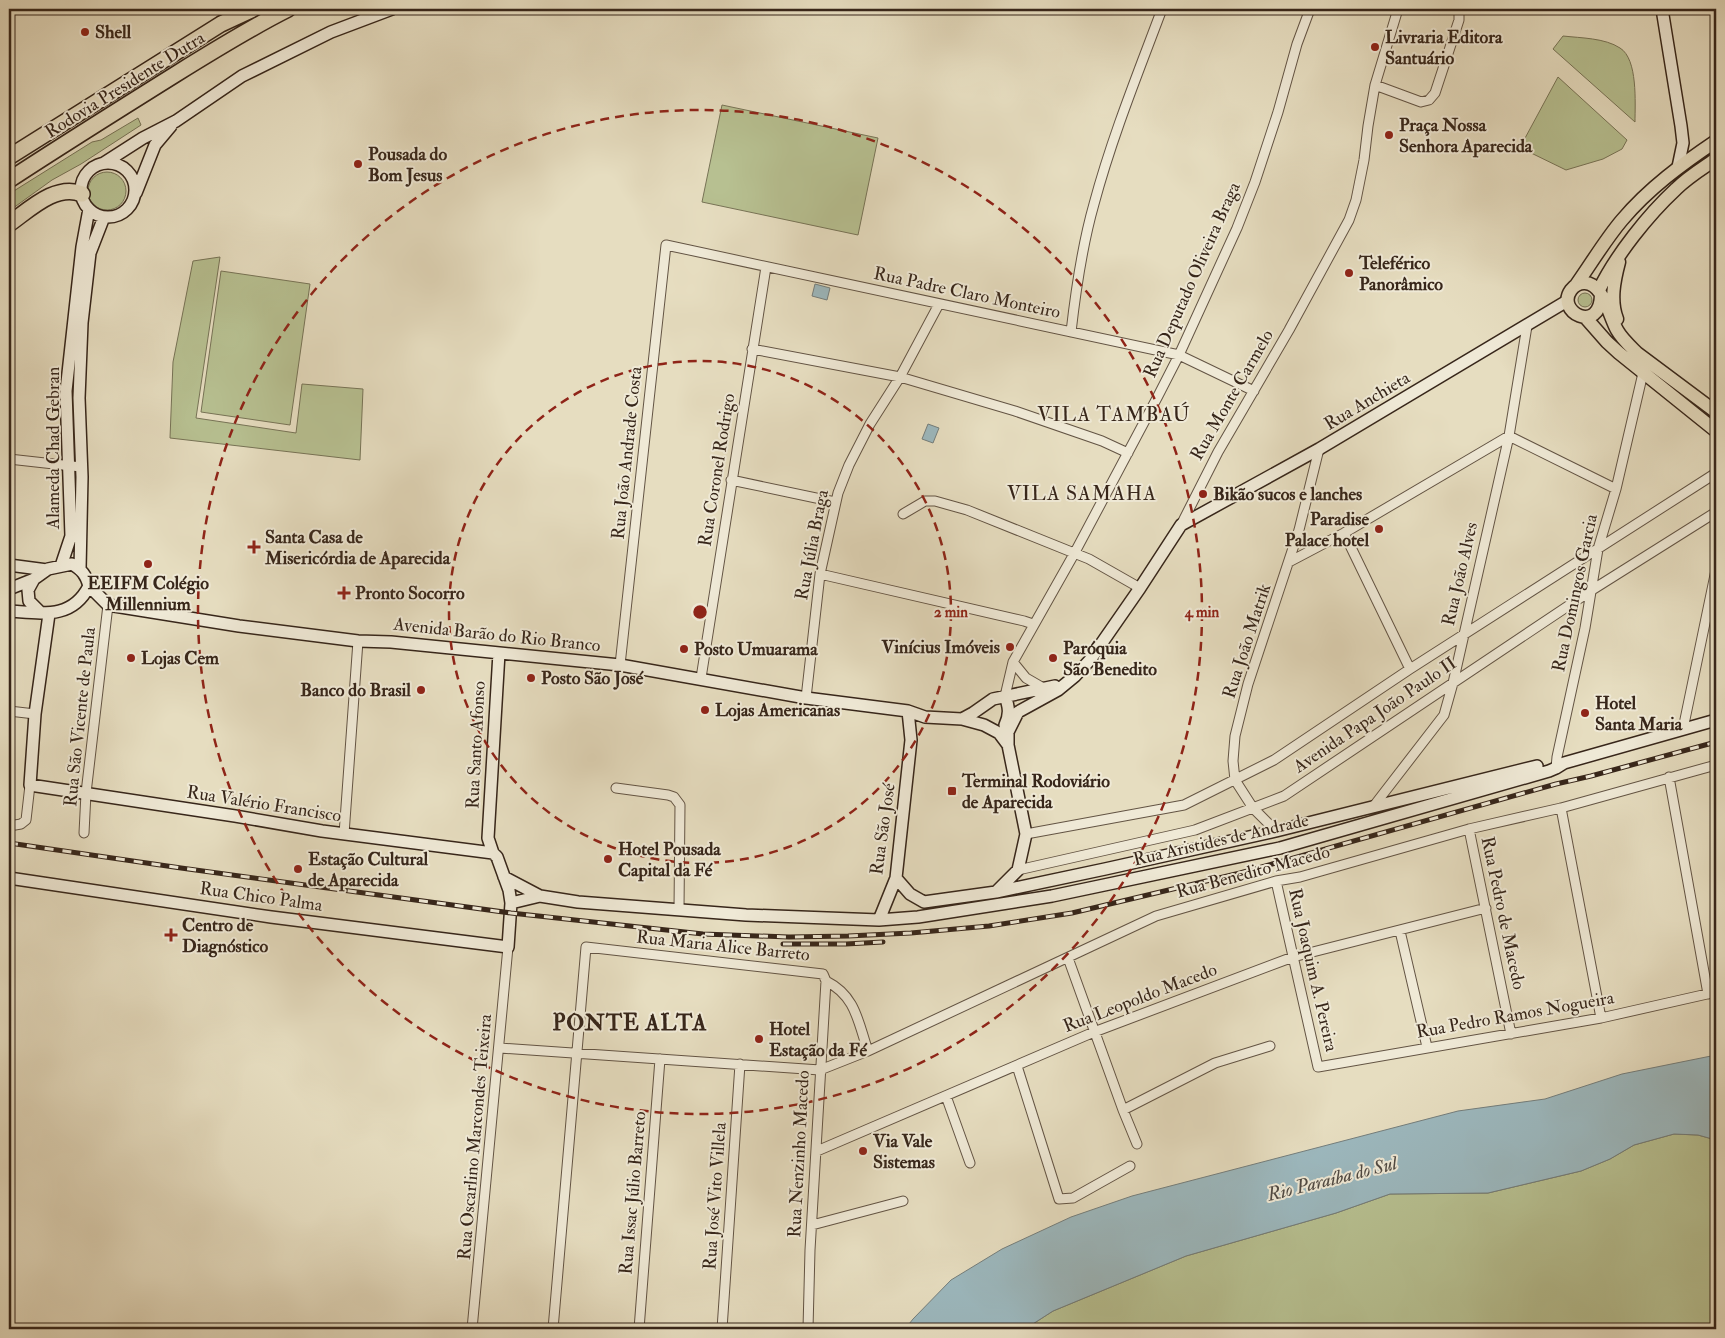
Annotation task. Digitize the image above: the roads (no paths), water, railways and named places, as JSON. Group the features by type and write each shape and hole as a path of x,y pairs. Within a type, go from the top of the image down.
{"highway":[{"name":"Rodovia Presidente Dutra","path":"9,157 221,24 253,9"},
{"name":"Rodovia Presidente Dutra","path":"9,180 191,65 288,9"},
{"path":"9,224 45,199 61,191 73,190 82,194"}],"main road":[{"path":"176,121 155,145 128,210 121,215 104,217 89,209 84,202 82,186 84,178 96,166 176,121 242,76 332,32 392,9"},
{"path":"1662,9 1683,143 1678,167"},
{"path":"1716,141 1678,167 1648,193 1622,220 1576,285 1571,289 1568,300 1568,306 1575,314 1585,318 1607,342 1716,431"},
{"path":"1585,318 1595,314 1599,308 1600,292 1612,265 1646,222 1676,189 1716,159"},
{"path":"104,163 121,166 128,171 133,178 135,195"},
{"name":"Alameda Chad Gebran","path":"80,569 81,467 78,398 80,308 82,247 89,209"},
{"name":"Alameda Chad Gebran","path":"61,566 71,536 66,392 90,253 104,217"},
{"path":"1622,254 1614,288 1614,310 1620,325 1637,353"},
{"path":"1576,285 1586,283 1595,286 1600,292 1617,330 1626,342 1637,353 1716,412"},
{"name":"Rua Anchieta","path":"1181,525 1319,449 1568,300"},
{"path":"67,415 79,414"},
{"name":"Rua Monte Carmelo","path":"1008,745 1008,732 1018,712 1058,690 1076,676 1090,660 1181,525"},
{"path":"9,589 34,580 47,570 72,564 80,569 86,576 89,586 108,605"},
{"path":"9,565 47,570"},
{"path":"34,580 28,590 29,601 45,613"},
{"path":"9,611 45,613 71,608 83,598 89,586"},
{"name":"Avenida Barão do Rio Branco","path":"108,605 239,626 358,641 390,642 620,665 806,698 908,711"},
{"path":"30,785 45,613"},
{"name":"Rua Santo Afonso","path":"499,654 488,838 497,857 511,903 508,947"},
{"path":"962,718 993,699 1065,684"},
{"path":"999,733 1006,725 1009,716 1005,696"},
{"path":"908,711 925,717 962,718 973,721 999,733 1008,745 1026,834 1018,870 996,892"},
{"name":"Rua São José","path":"879,920 896,878 911,740 908,711"},
{"name":"Rua São José","path":"911,740 925,717"},
{"name":"Rua Aristides de Andrade","path":"540,896 578,902 746,915 879,920 918,917 1052,896 1280,848 1558,764 1716,720"},
{"name":"Rua Aristides de Andrade","path":"896,878 910,894 924,902 996,892 1276,831 1558,764"},
{"name":"Rua Valério Francisco","path":"30,785 344,834 494,853"},
{"name":"Rua Santo Afonso","path":"480,851 488,838"},
{"path":"504,877 540,896"},
{"name":"Rua Chico Palma","path":"9,878 271,918 508,947"},
{"path":"511,903 540,896"}],"street":[{"path":"1071,332 1077,283 1094,203 1127,101 1162,9"},
{"name":"Rua Deputado Oliveira Braga","path":"1005,696 1012,662 1074,554 1179,355 1247,202 1278,112 1297,44 1310,9"},
{"name":"Rua Monte Carmelo","path":"1181,525 1218,452 1349,220 1356,200 1364,160 1375,85 1398,9"},
{"path":"1375,85 1421,102 1429,100 1435,92 1459,20 1458,9"},
{"name":"Rua Padre Claro Monteiro","path":"666,245 1179,355 1254,391"},
{"name":"Rua João Andrade Costa","path":"620,665 666,245"},
{"name":"Rua Coronel Rodrigo","path":"701,678 766,267"},
{"name":"Rua Júlia Braga","path":"806,698 820,574 835,502 849,465 870,424 900,377 939,304"},
{"name":"Rua João Alves","path":"1373,807 1444,715 1453,683 1509,436 1527,326"},
{"path":"752,349 900,377 1015,411 1128,452"},
{"name":"Rua Domingos Garcia","path":"1558,764 1592,590 1598,549 1616,489 1643,373"},
{"path":"1289,562 1344,533 1509,436 1616,489"},
{"name":"Rua João Matrik","path":"1276,831 1253,808 1235,780 1232,761 1235,736 1248,684 1299,530 1319,449"},
{"path":"9,459 81,467"},
{"name":"Avenida Papa João Paulo II","path":"1026,834 1184,805 1274,760 1410,669 1716,473"},
{"path":"731,480 835,502"},
{"path":"903,514 925,501 935,501 967,510 1089,559 1140,588"},
{"name":"Avenida Papa João Paulo II","path":"1018,870 1195,830 1284,796 1592,590 1716,512"},
{"path":"1344,533 1410,669"},
{"path":"1683,729 1716,570"},
{"path":"820,574 1033,624"},
{"name":"Rua São Vicente de Paula","path":"84,833 86,793 108,605"},
{"path":"344,834 358,641"},
{"path":"1012,662 1026,678 1045,689"},
{"path":"9,711 35,714"},
{"name":"Rua Benedito Macedo","path":"820,1070 868,1051 1156,916 1468,829 1561,808 1716,765"},
{"path":"1669,777 1712,993"},
{"path":"9,826 21,824 26,820 30,785"},
{"path":"616,788 668,795 674,797 680,805 679,909"},
{"path":"1561,808 1601,1018"},
{"name":"Rua Pedro de Macedo","path":"1468,829 1511,1034"},
{"name":"Rua Joaquim A. Pereira","path":"1276,881 1318,1067"},
{"name":"Rua Leopoldo Macedo","path":"817,1152 1094,1032 1293,957 1486,908"},
{"path":"1400,931 1426,1047"},
{"name":"Rua Oscarlino Marcondes Teixeira","path":"472,1329 500,1048 508,947"},
{"name":"Rua Maria Alice Barreto","path":"577,1053 586,948 824,974 826,981 837,987 849,1000 868,1051"},
{"path":"1068,958 1122,1110 1137,1144"},
{"name":"Rua Nenzinho Macedo","path":"808,1329 826,981"},
{"name":"Rua Pedro Ramos Nogueira","path":"1318,1067 1601,1018 1712,993"},
{"path":"1122,1110 1215,1063 1270,1046"},
{"path":"500,1048 820,1070"},
{"path":"553,1329 577,1053"},
{"name":"Rua Issac Júlio Barreto","path":"639,1329 660,1059"},
{"name":"Rua José Vito Villela","path":"722,1329 740,1064"},
{"path":"1017,1066 1059,1199 1073,1198 1130,1166"},
{"path":"946,1096 970,1163"},
{"path":"812,1225 903,1201"}],"water":[{"path":"815,284 830,288 827,300 812,296"},
{"path":"928,424 939,428 933,443 922,439"},
{"name":"Rio Paraíba do Sul","path":"1716,1055 1716,1140 1698,1135 1674,1134 1634,1145 1610,1159 1581,1171 1488,1193 1390,1194 1336,1213 1186,1256 1053,1311 1025,1329 905,1329 951,1280 1002,1249 1071,1217 1132,1196 1458,1111 1545,1099 1622,1074"}],"railway":[{"path":"9,843 511,913 703,934 789,937 911,933 989,926 1072,913 1240,873 1556,784 1716,742"},
{"path":"783,944 883,942"}],"place":[{"name":"Shell","path":"85,32"},
{"name":"Livraria Editora Santuário","path":"1375,47"},
{"name":"Praça Nossa Senhora Aparecida","path":"1389,135"},
{"name":"Pousada do Bom Jesus","path":"358,164"},
{"name":"Teleférico Panorâmico","path":"1349,273"},
{"name":"Bikão sucos e lanches","path":"1203,494"},
{"name":"Paradise Palace hotel","path":"1379,529"},
{"name":"Santa Casa de Misericórdia de Aparecida","path":"254,547"},
{"name":"EEIFM Colégio Millennium","path":"148,564"},
{"name":"Pronto Socorro","path":"344,593"},
{"name":"Vinícius Imóveis","path":"1010,647"},
{"name":"Posto Umuarama","path":"684,649"},
{"name":"Lojas Cem","path":"131,658"},
{"name":"Paróquia São Benedito","path":"1053,658"},
{"name":"Posto São José","path":"531,678"},
{"name":"Banco do Brasil","path":"421,690"},
{"name":"Lojas Americanas","path":"705,710"},
{"name":"Hotel Santa Maria","path":"1585,713"},
{"name":"Terminal Rodoviário de Aparecida","path":"952,791"},
{"name":"Hotel Pousada Capital da Fé","path":"608,859"},
{"name":"Estação Cultural de Aparecida","path":"298,869"},
{"name":"Centro de Diagnóstico","path":"171,935"},
{"name":"Hotel Estação da Fé","path":"759,1039"},
{"name":"Via Vale Sistemas","path":"863,1151"}],"district":[{"name":"VILA TAMBAÚ","path":"1114,414"},
{"name":"VILA SAMAHA","path":"1082,493"},
{"name":"PONTE ALTA","path":"630,1023"}]}
